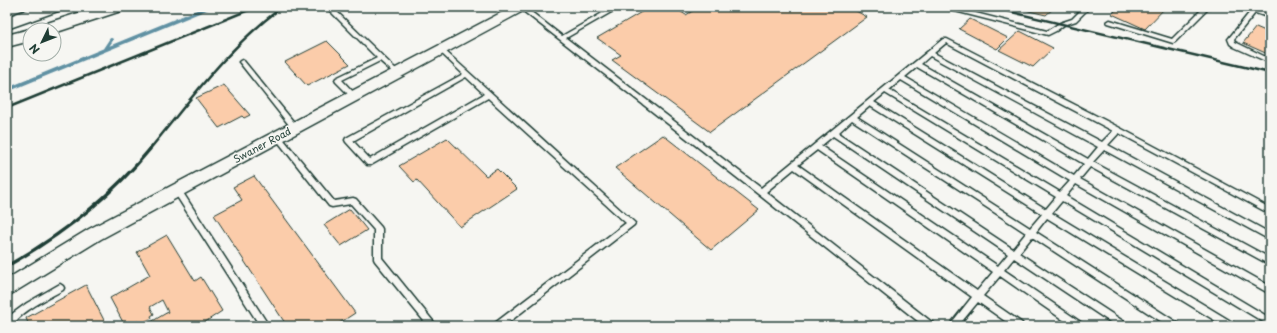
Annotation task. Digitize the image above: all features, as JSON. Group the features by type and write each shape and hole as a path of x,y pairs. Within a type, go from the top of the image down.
{"highway":[{"path":"7,13 23,7"},
{"path":"7,24 52,7"},
{"path":"62,24 115,7"},
{"path":"7,41 22,36"}],"main road":[{"path":"1256,7 1270,13"}],"street":[{"name":"Swaner Road","path":"7,288 94,234 521,7"}],"lane":[{"path":"329,7 397,73"},
{"path":"521,7 761,192 930,326"},
{"path":"562,38 617,7"},
{"path":"945,7 1048,33 1062,24 1074,20 1087,7"},
{"path":"1198,7 1206,8"},
{"path":"1256,7 1231,39 1236,46 1270,61"},
{"path":"1110,22 1173,42 1206,8"},
{"path":"761,192 945,40 1270,211"},
{"path":"441,50 488,95 631,223 498,326"},
{"path":"930,53 1270,237"},
{"path":"354,96 338,80 381,58"},
{"path":"242,62 295,128"},
{"path":"916,64 1089,163 1270,262"},
{"path":"467,74 348,140 369,163 488,95"},
{"path":"900,77 1075,180 1270,290"},
{"path":"884,90 1270,322"},
{"path":"869,102 1047,214 1231,326"},
{"path":"852,117 1175,326"},
{"path":"953,326 1118,130"},
{"path":"833,132 1122,326"},
{"path":"278,137 332,204 353,201 378,229 378,259 433,326"},
{"path":"816,146 1079,326"},
{"path":"793,165 1019,326"},
{"path":"176,190 265,326"},
{"path":"9,326 10,320 18,313 60,288"}],"building":[{"path":"650,7 673,7 686,15 699,7 849,7 867,17 710,132 612,60 621,55 597,38"},
{"path":"1020,7 1055,7 1046,15"},
{"path":"1119,7 1166,7 1145,29 1112,14"},
{"path":"970,19 1008,38 997,49 959,29"},
{"path":"1256,27 1270,33 1270,55 1243,43"},
{"path":"1020,31 1053,48 1033,67 999,50"},
{"path":"327,41 350,64 307,86 285,62"},
{"path":"224,85 250,115 244,118 242,116 219,128 196,98"},
{"path":"663,135 759,210 711,250 615,168"},
{"path":"447,138 486,176 497,169 517,189 460,227 417,180 414,182 399,166"},
{"path":"254,176 355,313 335,326 287,326 214,215 242,200 233,187"},
{"path":"350,209 367,230 341,246 324,225"},
{"path":"167,235 195,281 201,277 222,311 199,326 153,326 151,322 168,312 162,300 150,307 154,314 151,316 152,318 142,323 139,323 138,321 129,326 125,326 110,298 150,275 137,252"},
{"path":"86,285 107,326 29,326 26,318"}],"waterway":[{"path":"7,90 209,7"},
{"path":"105,49 111,40"}],"railway":[{"path":"7,108 256,7"},
{"path":"149,150 211,74 262,23 282,7"},
{"path":"990,7 1270,73"},
{"path":"7,266 47,242 84,214 119,184 150,149"}]}
